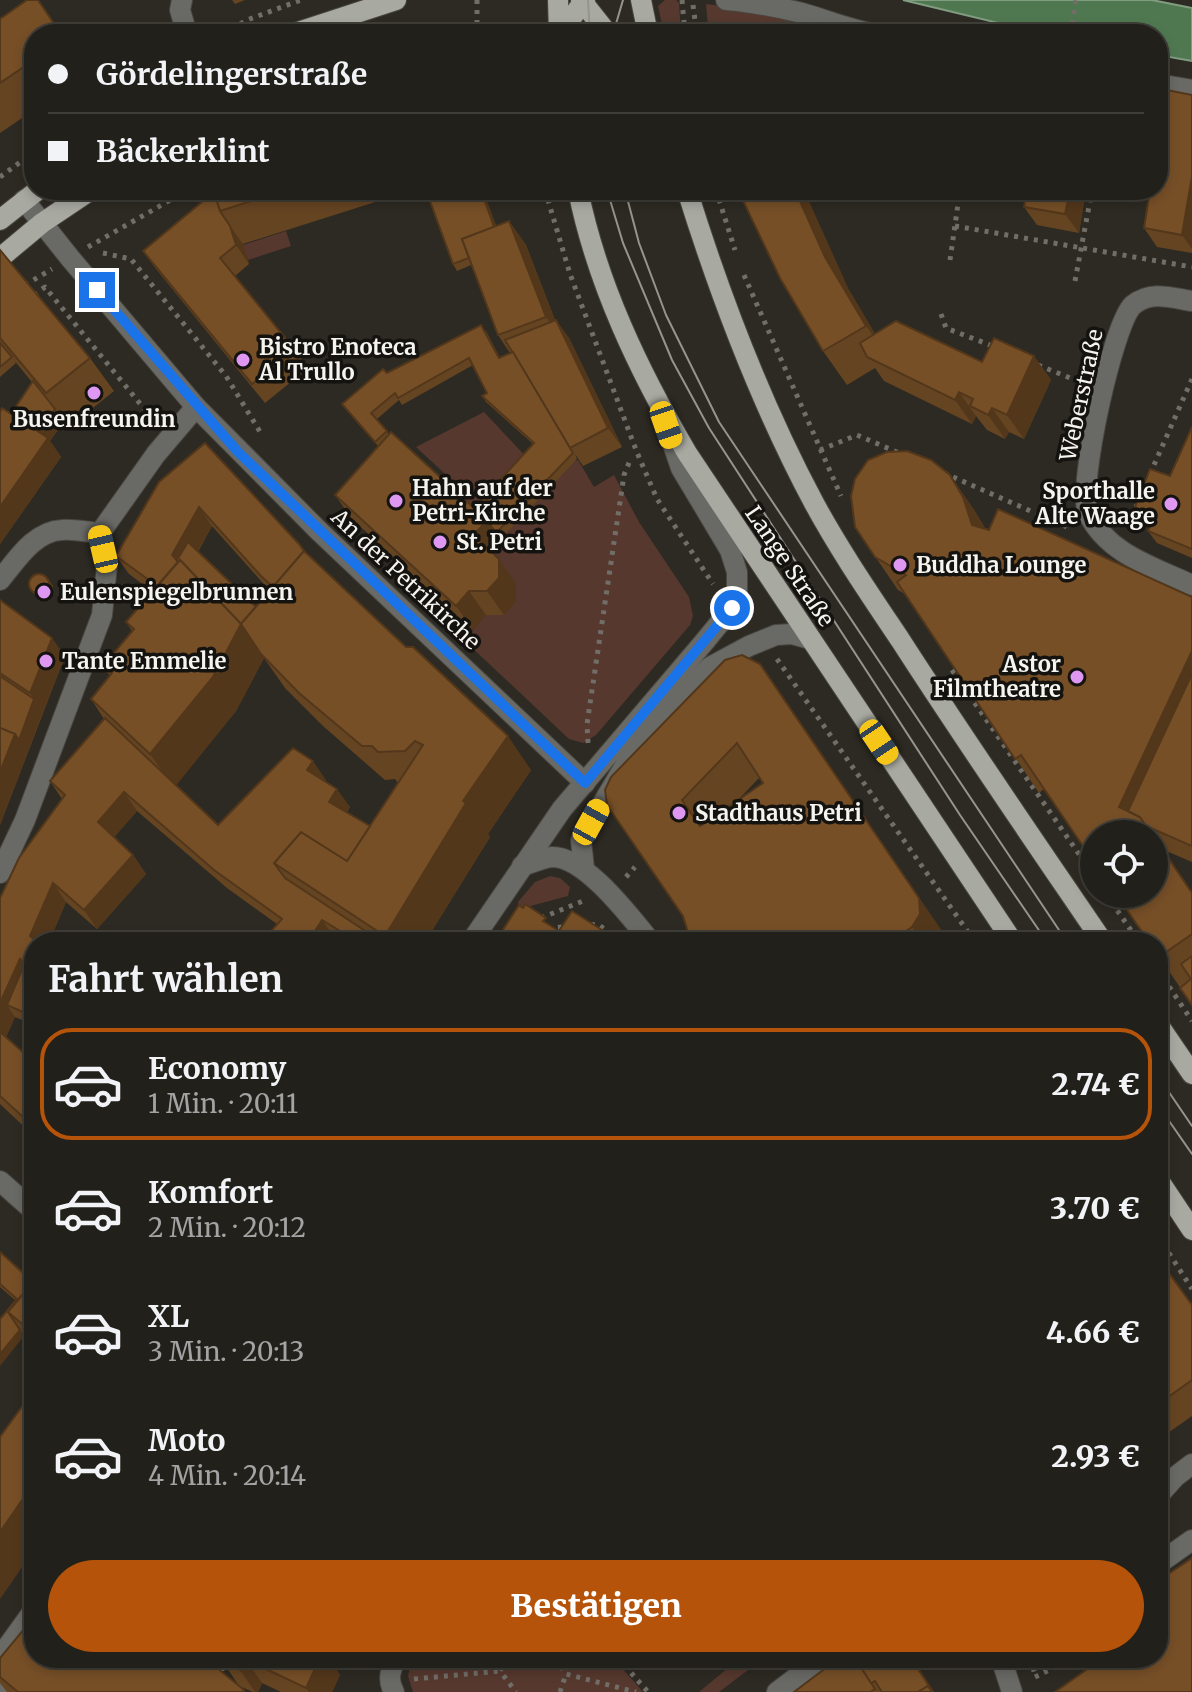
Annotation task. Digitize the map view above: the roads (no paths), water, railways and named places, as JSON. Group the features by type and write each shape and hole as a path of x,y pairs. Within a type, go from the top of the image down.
{"main road":[{"path":"323,24 396,0"},
{"path":"558,0 559,24"},
{"path":"641,0 646,24"},
{"path":"566,24 583,1 600,24"},
{"path":"0,220 25,200"},
{"path":"0,258 76,200"},
{"name":"Lange Straße","path":"581,200 613,306 658,403 710,490 1006,932"},
{"path":"690,200 745,359 766,408 816,506 925,679 1096,932"},
{"path":"1168,1039 1192,1074"},
{"path":"1168,1194 1192,1230"}],"street":[{"path":"182,0 180,10 184,24"},
{"path":"726,0 755,3 834,24"},
{"path":"1168,86 1192,90"},
{"name":"An der Petrikirche","path":"33,200 42,223 196,407 319,531 585,783"},
{"name":"Weberstraße","path":"1192,301 1154,295 1134,305 1122,320 1089,459 1087,510 1101,534 1122,552 1192,585"},
{"path":"478,932 562,809 732,608 737,596 737,572 730,550 681,468 658,403"},
{"path":"0,873 25,820 102,615 107,565 100,533 156,454 196,407"},
{"path":"0,580 27,548 43,536 60,530 100,533"},
{"path":"584,869 581,840 603,799 662,714 710,667 762,640 792,634 810,639"},
{"path":"522,866 552,857 569,860 584,869 642,932"},
{"path":"0,1181 24,1202"},
{"path":"1168,1478 1192,1464"},
{"path":"1168,1557 1192,1540"},
{"path":"0,1692 5,1650 24,1624"},
{"path":"387,1690 391,1668"},
{"path":"777,1692 809,1668"}],"tram line":[{"path":"588,0 589,24"},
{"path":"616,24 623,0"},
{"path":"610,200 623,243 672,360 709,428 960,815 1040,932"},
{"path":"628,200 639,243 666,315 719,422 1060,932"},
{"path":"1168,1091 1192,1126"},
{"path":"1168,1119 1192,1154"}],"place":[{"name":"Bistro Enoteca Al Trullo","path":"243,360"},
{"name":"Busenfreundin","path":"94,393"},
{"name":"Hahn auf der Petri-Kirche","path":"396,501"},
{"name":"Sporthalle Alte Waage","path":"1171,504"},
{"name":"St. Petri","path":"440,542"},
{"name":"Buddha Lounge","path":"900,565"},
{"name":"Eulenspiegelbrunnen","path":"44,592"},
{"name":"Tante Emmelie","path":"46,661"},
{"name":"Astor Filmtheatre","path":"1077,677"},
{"name":"Stadthaus Petri","path":"679,813"}]}
